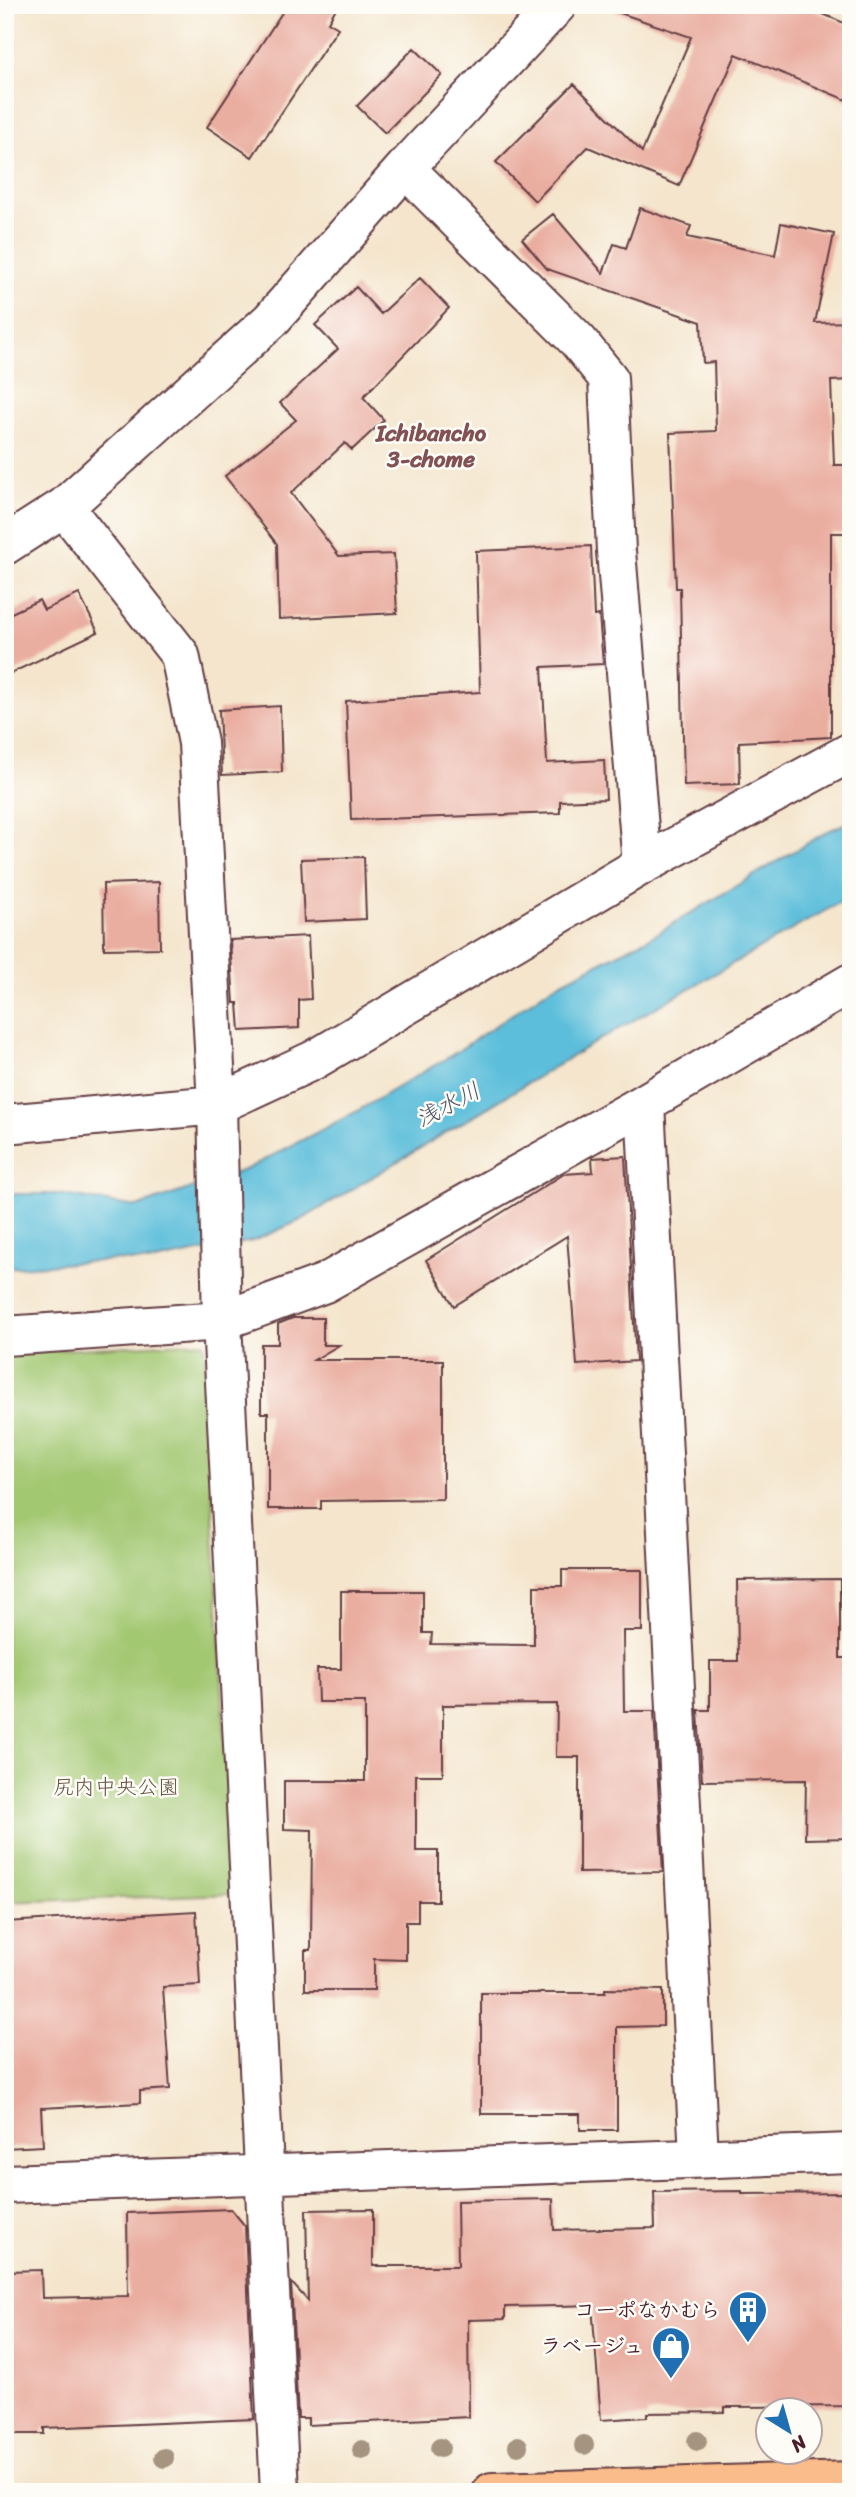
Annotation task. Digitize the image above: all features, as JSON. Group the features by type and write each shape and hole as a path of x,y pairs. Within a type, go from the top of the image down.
{"main road":[{"path":"492,2492 851,2481"}],"street":[{"path":"5,545 64,507 271,320 405,168 556,5"},
{"path":"405,168 578,341 608,378 616,551 642,864"},
{"path":"64,507 180,655 198,743 216,1116 222,1321 281,2492"},
{"path":"5,1124 216,1116 642,864 851,752"},
{"path":"5,1336 222,1321 326,1283 851,983"},
{"path":"645,1103 699,2156"},
{"path":"5,2184 699,2156 851,2153"}],"green space":[{"name":"尻内中央公園","path":"204,1342 233,1894 5,1902 5,1353"}],"water":[{"name":"浅水川","path":"851,821 851,896 599,1040 301,1220 253,1241 150,1262 114,1260 5,1268 5,1194 58,1194 137,1207 247,1169 354,1113 452,1055 552,987 651,937 828,831"}],"building":[{"path":"287,5 338,5 328,22 338,28 252,157 207,127"},
{"path":"615,5 802,5 851,26 851,102 736,54 679,186 588,147 535,201 496,162 574,84 642,152 691,37 614,11"},
{"path":"414,48 442,75 385,133 357,106"},
{"path":"640,208 691,226 687,237 775,255 781,223 834,234 815,323 851,322 851,380 831,381 834,465 851,465 851,533 831,533 831,737 739,742 740,784 684,786 680,588 676,588 670,433 716,431 714,362 703,363 701,322 547,269 522,239 553,214 603,273 614,244 626,248"},
{"path":"420,278 449,308 363,397 384,420 352,450 345,443 291,493 339,556 394,554 397,613 279,619 277,544 225,476 296,420 280,403 338,349 315,325 356,287 381,314"},
{"path":"591,546 594,616 599,615 603,664 542,667 547,763 604,760 606,799 560,801 560,813 351,820 346,701 480,692 476,551"},
{"path":"79,594 98,632 5,676 5,616 39,600 44,610"},
{"path":"280,706 282,772 222,775 219,710"},
{"path":"364,857 366,919 304,922 301,859"},
{"path":"159,882 160,948 104,949 103,884"},
{"path":"308,936 311,999 299,1000 299,1028 240,1031 238,1003 234,1003 230,940"},
{"path":"625,1156 636,1361 577,1365 567,1236 454,1306 426,1260 564,1174 593,1172 592,1158"},
{"path":"293,1318 323,1318 323,1345 339,1345 314,1360 443,1360 443,1499 321,1501 321,1509 268,1509 268,1413 261,1413 261,1344 278,1344 278,1324"},
{"path":"562,1570 642,1570 642,1631 623,1631 624,1711 654,1711 663,1872 579,1873 579,1757 556,1757 557,1704 443,1705 443,1775 416,1775 416,1851 438,1851 438,1901 418,1901 418,1922 406,1922 406,1960 374,1959 374,1990 305,1990 305,1950 311,1950 312,1830 284,1829 284,1781 365,1781 365,1702 318,1702 317,1669 341,1669 341,1591 423,1591 423,1633 432,1633 431,1644 534,1645 534,1586 562,1586"},
{"path":"840,1579 840,1658 851,1658 851,1838 805,1839 806,1780 702,1781 698,1710 710,1710 710,1661 738,1661 737,1580"},
{"path":"196,1911 200,1985 163,1987 170,2089 140,2091 140,2103 41,2108 43,2146 5,2148 5,1922"},
{"path":"605,1989 663,1990 663,2026 617,2027 617,2130 580,2130 580,2114 481,2114 481,1993 605,1993"},
{"path":"654,2192 846,2193 851,2406 824,2406 824,2396 754,2396 754,2407 725,2407 725,2412 647,2413 647,2417 601,2420 592,2305 505,2307 505,2319 468,2320 469,2417 308,2425 308,2418 298,2418 291,2282 308,2301 306,2210 373,2209 373,2266 458,2266 457,2201 553,2199 554,2230 655,2228"},
{"path":"231,2209 245,2226 254,2419 44,2428 44,2434 5,2434 8,2271 41,2270 42,2298 128,2296 127,2213"}],"place":[{"name":"コーポなかむら","path":"748,2344"},
{"name":"ラベージュ","path":"671,2380"}],"district":[{"name":"Ichibancho 3-chome","path":"431,446"}]}
